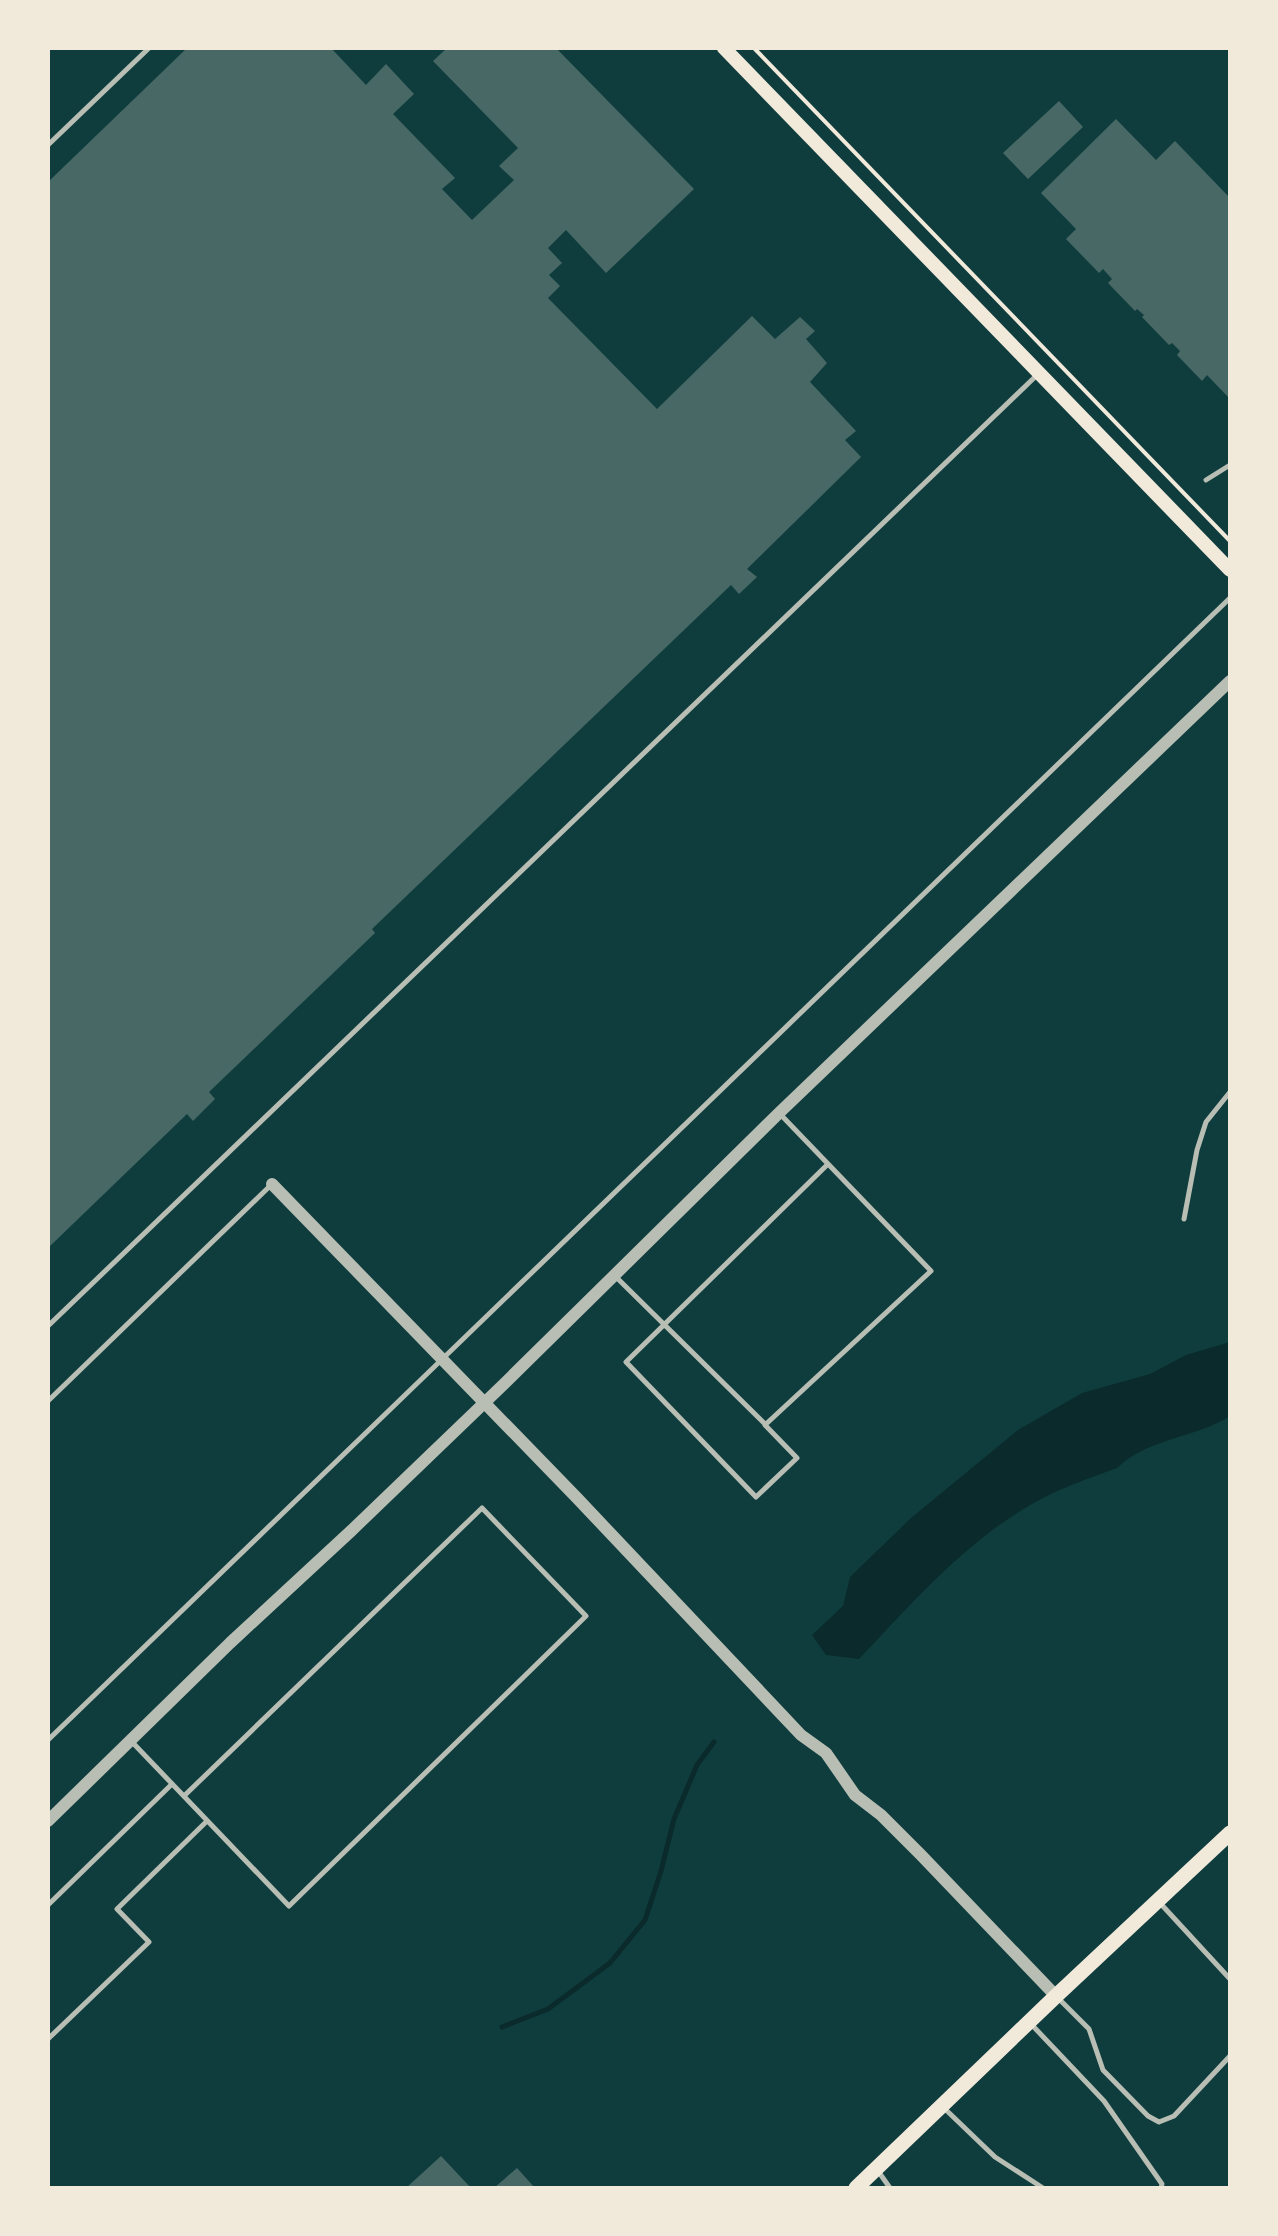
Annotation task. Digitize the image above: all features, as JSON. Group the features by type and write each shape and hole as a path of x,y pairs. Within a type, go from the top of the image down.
{"main road":[{"path":"724,48 1230,570"},
{"path":"856,2188 1230,1834"}],"street":[{"path":"48,1822 1230,680"},
{"path":"272,1184 801,1735 834,1762 855,1795 921,1854 1056,1996"}],"lane":[{"path":"48,145 148,48"},
{"path":"48,1326 1040,372"},
{"path":"1206,480 1230,465"},
{"path":"48,1740 1230,598"},
{"path":"1184,1219 1206,1122 1230,1092"},
{"path":"765,1424 931,1270 779,1113"},
{"path":"614,1275 664,1326 765,1424 797,1458 756,1497 626,1362 664,1326 828,1164"},
{"path":"48,1401 272,1184"},
{"path":"130,1741 288,1906 586,1616 482,1508 184,1796"},
{"path":"48,1904 172,1784"},
{"path":"48,2038 148,1942 117,1909 208,1821"},
{"path":"1158,1901 1230,1979"},
{"path":"1056,1996 1089,2029 1104,2070 1148,2116 1159,2122 1174,2116 1230,2056"},
{"path":"1029,2022 1104,2101 1162,2184 1161,2188"},
{"path":"942,2106 995,2157 1043,2188"},
{"path":"876,2169 890,2188"}],"path":[{"path":"754,48 1230,541"}],"water":[{"path":"1230,1342 1230,1416 1143,1450 1117,1468 1018,1512 946,1570 859,1659 826,1655 812,1635 843,1606 850,1577 911,1518 1018,1430 1082,1393 1150,1374 1186,1355"}],"building":[{"path":"187,48 331,48 366,85 386,64 414,94 393,114 455,178 442,189 472,220 514,180 499,166 518,148 433,61 447,48 556,48 694,189 606,273 566,230 548,248 562,263 549,275 560,286 548,298 657,409 752,316 775,339 800,317 815,331 806,339 827,363 810,382 856,431 845,440 861,457 747,569 757,577 739,594 731,585 372,929 375,933 209,1092 215,1099 193,1121 187,1114 48,1248 48,182"},
{"path":"1059,101 1083,127 1028,179 1003,153"},
{"path":"1116,119 1156,160 1175,141 1230,198 1229,398 1207,375 1202,381 1177,355 1180,351 1172,343 1169,345 1144,315 1108,283 1112,279 1103,269 1099,273 1066,239 1076,229 1041,193"},
{"path":"441,2156 471,2188 406,2188"},
{"path":"517,2168 535,2188 494,2188"}],"waterway":[{"path":"502,2027 548,2009 610,1963 645,1920 674,1819 697,1765 714,1742"}]}
